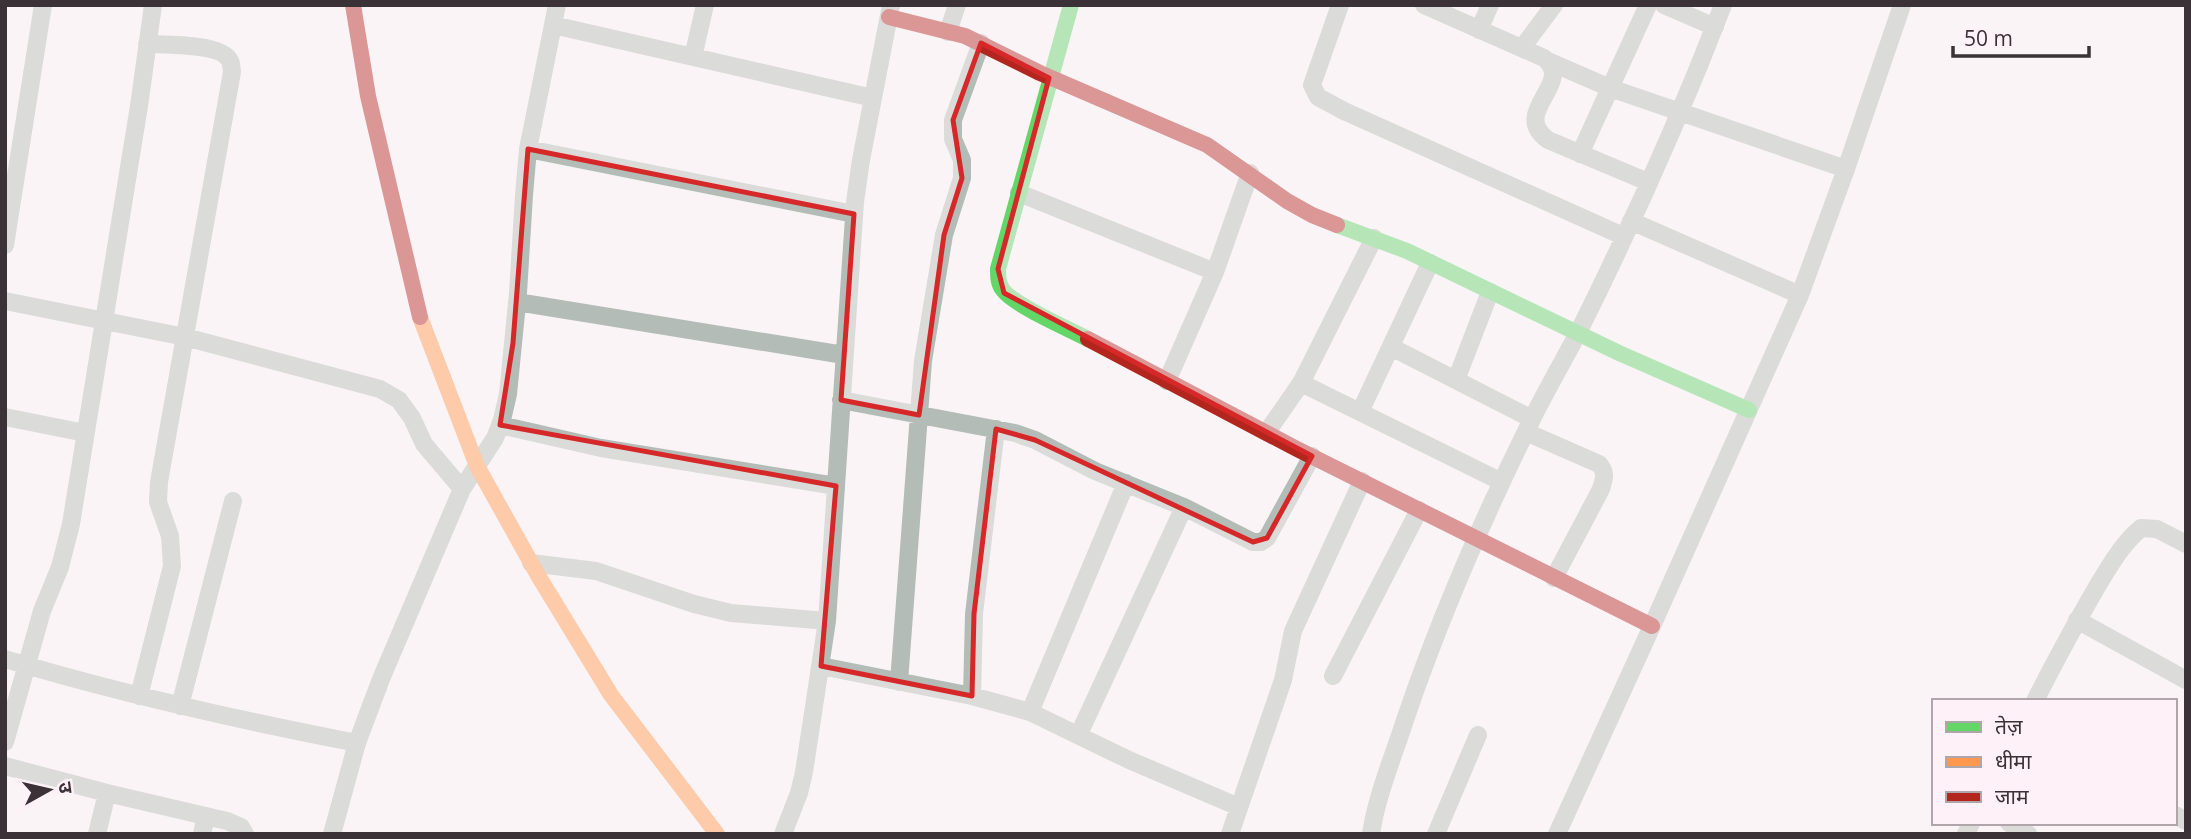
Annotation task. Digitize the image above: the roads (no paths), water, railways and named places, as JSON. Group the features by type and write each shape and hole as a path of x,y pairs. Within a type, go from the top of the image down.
{"street":[{"path":"5,245 43,5"},
{"path":"5,741 42,611 66,549 153,5"},
{"path":"353,5 368,96 421,322 477,466 531,563 611,695 717,834"},
{"path":"332,834 357,743 381,678 398,644 462,489 495,438 500,425 508,394 528,149 557,5"},
{"path":"692,57 705,5"},
{"path":"948,32 957,5"},
{"path":"1070,5 998,269 998,279 1004,293 1312,456 1652,626"},
{"path":"1340,5 1312,85 1318,97 1345,111 1627,228 1800,295"},
{"path":"1424,5 1610,88 1846,169"},
{"path":"1479,30 1490,5"},
{"path":"1522,48 1554,5"},
{"path":"1580,154 1648,5"},
{"path":"1664,5 1714,27"},
{"path":"1371,834 1382,788 1425,661 1475,539 1529,426 1577,335 1681,113 1723,5"},
{"path":"1557,834 1800,295 1902,5"},
{"path":"783,834 804,772 827,621 854,214 861,160 890,11 981,43 1049,78 1208,145 1285,199 1315,216 1430,263 1577,335 1749,410"},
{"path":"553,24 873,98"},
{"path":"899,681 923,361 944,235 962,178 962,160 953,139 953,120 981,43"},
{"path":"139,696 172,566 170,537 158,502 159,482 232,72 230,61 224,54 212,49 147,44"},
{"path":"1548,61 1553,69 1553,78 1536,112 1536,127 1540,134 1548,140 1648,182"},
{"path":"528,149 854,214"},
{"path":"1167,381 1215,272 1251,173"},
{"path":"1019,193 1215,272"},
{"path":"1267,432 1301,383 1374,238"},
{"path":"1360,412 1430,263"},
{"path":"1456,380 1490,292"},
{"path":"5,301 186,338 380,389 399,400 412,418 424,444 462,489"},
{"path":"517,302 844,355"},
{"path":"1391,347 1456,380 1604,469 1605,477 1601,489 1554,578"},
{"path":"1301,383 1502,482"},
{"path":"841,400 996,429 1035,440 1095,471 1184,507 1243,538 1261,542 1267,538 1312,456"},
{"path":"5,417 85,433"},
{"path":"500,425 620,451 836,486"},
{"path":"972,696 974,614 996,429"},
{"path":"1230,834 1283,680 1293,631 1362,481"},
{"path":"1030,712 1126,483"},
{"path":"180,706 233,501"},
{"path":"1079,734 1184,507"},
{"path":"1333,676 1419,510"},
{"path":"2036,699 2077,620 2119,551 2141,528 2157,529 2186,544"},
{"path":"531,563 596,571 694,604 731,613 827,621"},
{"path":"2077,620 2186,680"},
{"path":"5,659 221,716 357,743"},
{"path":"821,666 972,696 1030,712 1129,760 1240,807"},
{"path":"1436,834 1478,735"},
{"path":"5,766 237,824 245,834"},
{"path":"97,834 107,793"},
{"path":"202,834 206,816"},
{"path":"2012,825 2028,834"}]}
